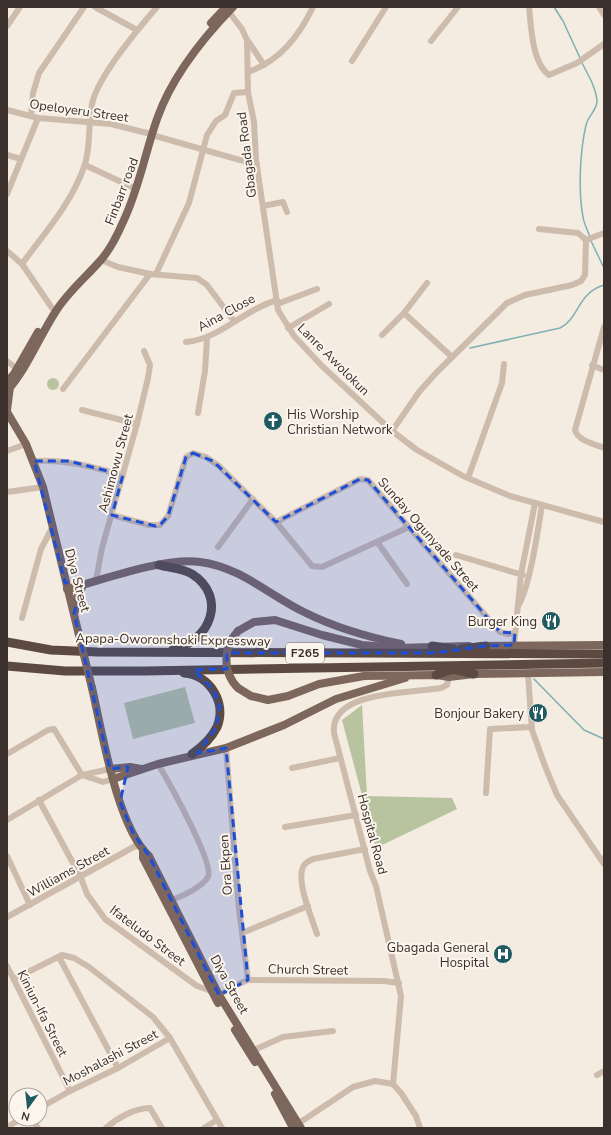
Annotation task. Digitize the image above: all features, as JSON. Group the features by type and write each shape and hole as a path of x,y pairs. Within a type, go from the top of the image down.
{"highway":[{"path":"139,652 174,649 189,644 202,633 211,612 207,591 197,578 184,570 159,565"},
{"name":"Apapa-Oworonshoki Expressway","path":"7,642 51,650 139,652 486,650 604,654"},
{"path":"434,650 486,650"},
{"name":"F265","path":"7,666 65,670 145,671 472,664 604,663"},
{"path":"434,665 451,673 472,664"},
{"path":"145,671 189,673 206,682 218,698 220,712 216,728 207,742 192,754"},
{"path":"436,675 451,673 474,674"}],"main road":[{"name":"Finbarr road","path":"16,373 52,308 63,293 97,257 108,241 132,187 162,99 195,42 229,9"},
{"name":"Finbarr road","path":"16,373 56,310 101,260 112,244 133,200 149,134"},
{"path":"7,411 8,387 16,373"},
{"name":"Diya Street","path":"7,411 26,444 43,487 92,688 110,769 120,802 133,833 141,847 149,856 219,995 254,1050 298,1126"},
{"path":"66,586 94,581 167,563 200,562 236,572 305,613 328,623 354,632 411,646"},
{"path":"66,586 83,585 94,581"},
{"path":"74,613 77,598 83,585"},
{"path":"411,646 396,648 362,645 328,637 275,620 254,622 238,631 229,644 226,661 230,678 238,688 244,693 259,699 275,700 333,681 370,676 436,675"},
{"name":"Apapa-Oworonshoki Expressway","path":"486,650 514,645 604,644"},
{"name":"Apapa-Oworonshoki Expressway","path":"411,646 434,650"},
{"path":"474,674 604,672"},
{"path":"113,779 192,754 226,748 284,725 336,698 418,675"},
{"path":"110,769 130,767 144,769"},
{"path":"120,802 124,780 130,774"},
{"name":"Diya Street","path":"141,847 143,858 211,991 261,1071 298,1126"}],"street":[{"path":"7,26 20,7"},
{"path":"31,115 33,93 39,73 84,7"},
{"path":"95,7 137,30"},
{"path":"22,264 63,210 85,165 93,100 97,91 137,30 157,7"},
{"path":"248,72 264,65 278,56 292,42 314,7"},
{"path":"352,60 386,7"},
{"path":"430,42 458,7"},
{"path":"529,7 533,43 544,70 552,76 577,63 604,44"},
{"path":"599,7 604,14"},
{"name":"Gbagada Road","path":"229,9 247,40 248,92 254,122 257,165 277,302"},
{"path":"247,40 264,65"},
{"path":"63,389 153,274 190,203 207,135 216,121 225,115 234,93 248,92"},
{"name":"Opeloyeru Street","path":"7,110 38,118 111,124 257,165"},
{"path":"7,194 38,118"},
{"path":"7,155 21,159"},
{"path":"85,165 132,187"},
{"path":"263,206 283,202 287,212"},
{"path":"539,229 578,234 590,239 604,233"},
{"path":"392,431 419,392 507,303 525,295 572,286 581,281 585,275 590,239"},
{"path":"7,251 22,264 52,308"},
{"path":"101,260 118,267 153,274 197,278 208,285 234,321"},
{"path":"382,335 404,312 427,283"},
{"name":"Aina Close","path":"186,342 207,338 256,308 317,289"},
{"name":"Lanre Awolokun","path":"277,302 288,328 322,366 392,431 417,450 468,478 510,496 567,510 604,522"},
{"path":"288,328 329,304"},
{"path":"404,312 452,357"},
{"path":"604,327 575,430 576,435 580,438 604,448"},
{"path":"198,413 205,371 207,338"},
{"name":"Ashimowu Street","path":"94,581 137,424 150,365 144,351"},
{"path":"7,361 16,373"},
{"path":"468,478 502,383 504,364"},
{"path":"592,366 604,370"},
{"path":"82,410 137,424"},
{"path":"7,451 26,444"},
{"path":"112,515 150,525 160,525 168,516 186,457 193,453 213,461 276,522 308,563 317,567 322,567 409,528"},
{"path":"34,461 69,461 123,475"},
{"name":"Sunday Ogunyade Street","path":"276,522 364,479 368,480 500,632 508,634 515,633"},
{"path":"7,492 43,487"},
{"path":"218,547 253,499"},
{"path":"514,645 521,574 539,504"},
{"path":"518,606 522,600 528,576 539,504"},
{"path":"22,618 41,549 52,528"},
{"path":"378,543 407,584"},
{"path":"456,555 528,576"},
{"name":"Hospital Road","path":"393,1084 401,1009 399,983 376,886 370,871 333,727 335,719 344,709 356,702 383,694 441,688 447,685 451,673"},
{"path":"528,674 531,727 545,766 557,795 604,864"},
{"path":"486,793 490,729 531,727"},
{"path":"7,754 48,730 54,729 82,775 103,782 113,779"},
{"name":"Ora Ekpen","path":"226,748 242,933 248,980"},
{"path":"292,768 340,758"},
{"path":"158,764 202,849 209,875 204,882 172,900"},
{"path":"7,820 82,775 110,769"},
{"name":"Ifateludo Street","path":"39,800 81,878 87,894 105,919 196,986 211,991"},
{"path":"285,827 356,815"},
{"name":"Williams Street","path":"7,918 30,904 141,847"},
{"path":"317,934 308,906 301,876 303,866 307,862 353,850 365,849"},
{"path":"7,856 30,904"},
{"path":"242,933 308,906"},
{"path":"14,979 62,956 74,958 89,967 153,1017 170,1038 222,1128"},
{"path":"59,957 118,1068"},
{"name":"Kiniun-Ifa Street","path":"7,966 70,1091"},
{"name":"Church Street","path":"219,995 248,980 384,981 399,983"},
{"path":"254,1050 283,1037 333,1031"},
{"name":"Moshalashi Street","path":"48,1103 118,1068 170,1038"},
{"path":"597,1075 604,1071"},
{"path":"298,1126 353,1087 375,1081 393,1084 401,1093 416,1116 418,1127"},
{"path":"106,1128 133,1111 143,1108 150,1108 162,1128"},
{"path":"204,1128 217,1120"}],"highlighted area":[{"path":"193,453 213,461 276,522 360,479 368,480 500,632 515,633 514,645 485,646 436,653 227,653 227,669 194,670 213,689 220,705 216,728 198,753 226,748 248,980 219,995 149,856 133,833 120,802 128,767 110,769 74,613 84,580 65,583 34,461 69,461 123,475 112,515 155,526 160,525 168,516 186,457"}],"green space":[{"path":"51,378 55,378 59,384 55,390 51,390 47,386 47,382"},
{"path":"185,687 195,723 133,739 124,703"},
{"path":"362,705 367,796 452,798 457,809 376,848 342,720"}],"waterway":[{"path":"554,7 563,21 580,58"},
{"path":"581,61 593,85 597,101 596,107 586,125 580,171 581,207 584,222 590,237"},
{"path":"591,241 604,268"},
{"path":"470,348 560,328 571,319 588,294 604,285"},
{"path":"534,679 584,730 604,739"}],"place":[{"name":"His Worship Christian Network","path":"273,421"},
{"name":"Burger King","path":"551,621"},
{"name":"Bonjour Bakery","path":"538,713"},
{"name":"Gbagada General Hospital","path":"503,954"}]}
